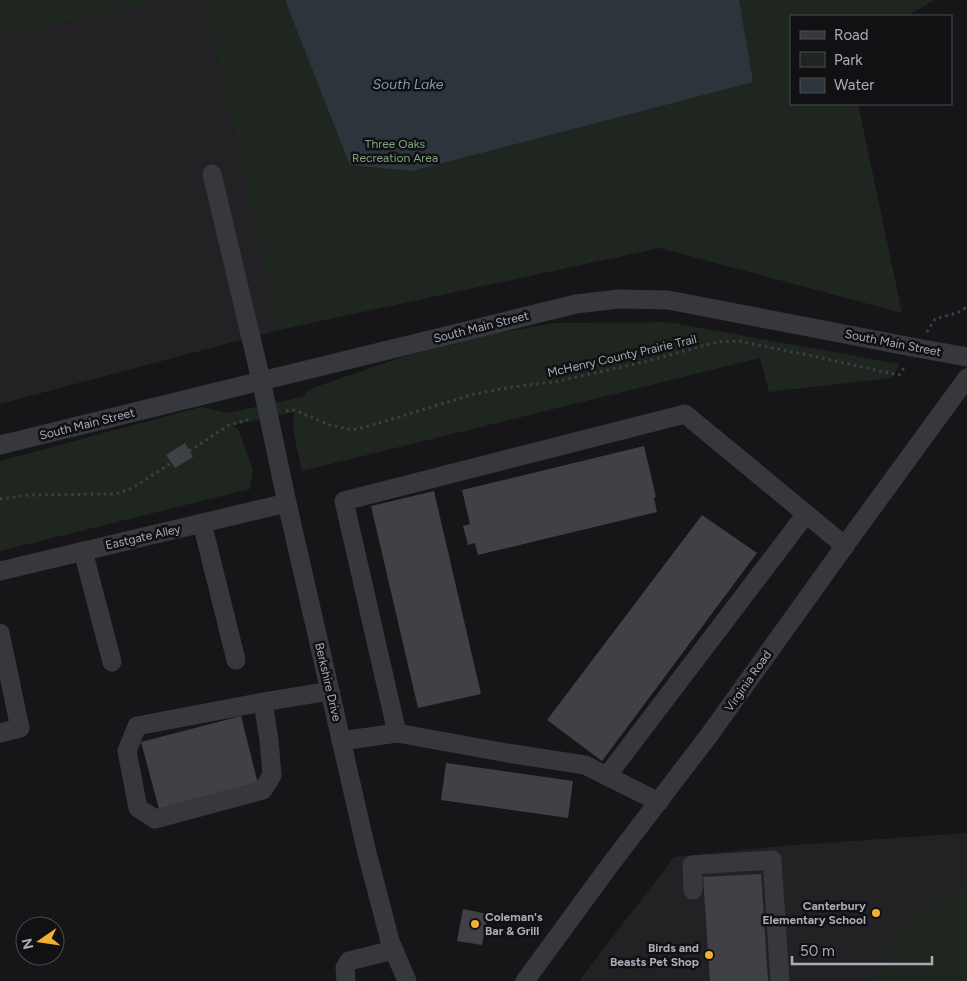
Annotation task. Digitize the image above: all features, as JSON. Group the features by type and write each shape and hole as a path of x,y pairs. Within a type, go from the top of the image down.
{"street":[{"name":"Berkshire Drive","path":"212,174 261,380 287,503 369,858 390,941 407,981"},
{"name":"South Main Street","path":"0,445 576,304 619,299 668,300 967,357"},
{"name":"Virginia Road","path":"525,981 604,873 710,734 967,378"},
{"path":"397,733 344,501 685,414 844,546"},
{"name":"Eastgate Alley","path":"0,571 287,503"},
{"path":"607,776 806,514"},
{"path":"202,523 236,660"},
{"path":"83,551 112,662"},
{"path":"0,633 20,728 0,733"},
{"path":"263,702 272,775 263,790 155,819 138,808 127,751 137,726 263,702 330,691"},
{"path":"341,741 397,733 584,765 659,802"},
{"path":"693,890 692,865 772,860 780,981"},
{"path":"346,981 345,968 349,961 393,950"}],"path":[{"path":"935,319 967,308"},
{"name":"McHenry County Prairie Trail","path":"294,410 330,425 352,430 474,394 554,382 644,362 708,344 738,341 899,376"},
{"path":"0,499 29,495 119,493 140,484 229,425"}],"shaded area":[{"path":"163,0 204,0 279,330 0,404 0,38"},
{"path":"967,833 967,981 579,981 674,857 781,846"}],"green space":[{"path":"0,0 163,0 0,38"},
{"name":"Three Oaks Recreation Area","path":"204,0 934,0 909,15 790,15 790,105 858,105 902,313 660,248 279,330"},
{"path":"668,322 900,364 891,378 769,392 760,358 302,471 293,430 294,412 233,425 239,431 253,470 250,489 0,551 0,461 201,407 227,413 303,397 310,389 402,357 492,334 555,323"},
{"path":"967,882 967,981 874,981 890,950 910,923 936,900"}],"water":[{"name":"South Lake","path":"285,0 739,0 753,82 412,171 350,165"}],"building":[{"path":"185,443 193,457 175,468 166,455"},
{"path":"644,446 656,497 654,498 657,512 478,555 475,543 468,545 463,526 470,524 462,490"},
{"path":"434,491 481,694 418,708 371,506"},
{"path":"702,515 757,553 602,761 547,720"},
{"path":"241,716 258,784 159,809 141,742"},
{"path":"446,763 573,781 568,818 441,800"},
{"path":"761,874 768,981 710,981 703,877"},
{"path":"463,909 488,914 482,945 457,941"}],"place":[{"name":"Canterbury Elementary School","path":"876,913"},
{"name":"Coleman's Bar & Grill","path":"475,924"},
{"name":"Birds and Beasts Pet Shop","path":"709,955"}]}
